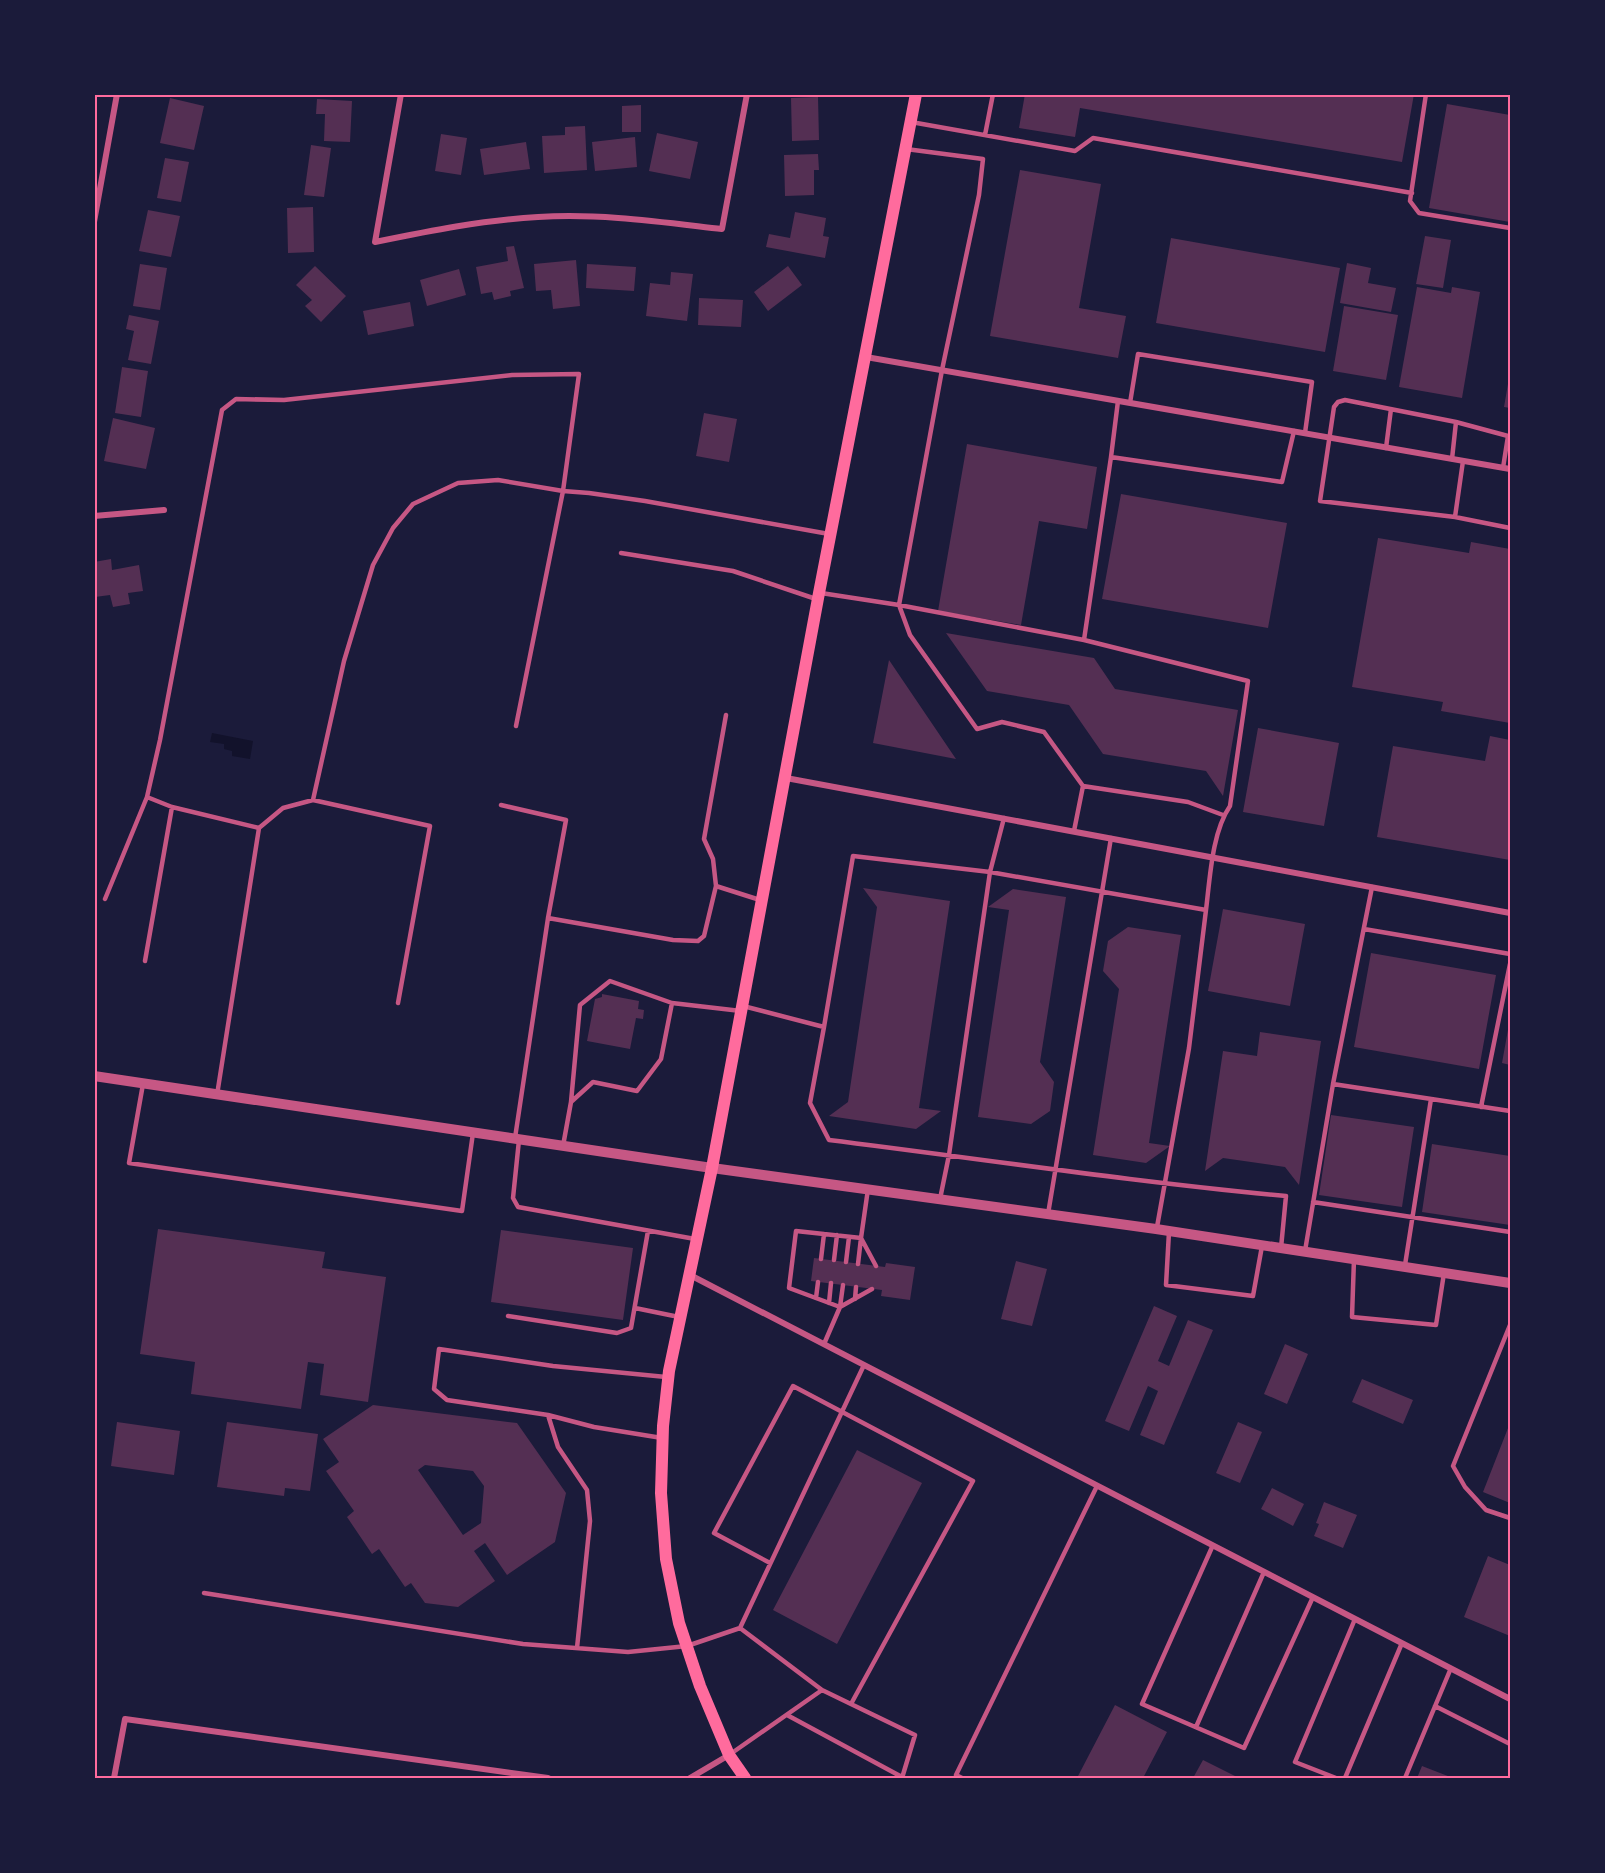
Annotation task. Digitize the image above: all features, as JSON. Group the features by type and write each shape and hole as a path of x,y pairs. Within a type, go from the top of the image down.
{"main road":[{"path":"745,1779 729,1755 700,1686 679,1623 666,1559 661,1493 662,1438 668,1378 712,1168 916,94"}],"street":[{"path":"94,222 117,94"},
{"path":"401,94 375,242 463,224 540,216 617,218 722,229 747,94"},
{"path":"866,357 1507,469"},
{"path":"94,516 164,510"},
{"path":"786,777 1510,913"},
{"path":"94,1076 712,1168 1156,1229 1510,1283"},
{"path":"690,1275 1510,1699"},
{"path":"114,1779 125,1719 548,1779"},
{"path":"690,1779 729,1755"}],"lane":[{"path":"985,135 993,94"},
{"path":"1426,94 1410,201 1419,213 1510,228"},
{"path":"911,122 1075,152 1093,138 1412,193"},
{"path":"906,149 983,159 979,195 942,370 898,605 910,635 977,729 1002,722 1044,732 1083,786 1188,802 1223,815"},
{"path":"1130,403 1138,354 1312,382 1305,433"},
{"path":"105,899 147,797 160,740 222,410 236,399 284,400 512,375 579,374 563,491 516,726"},
{"path":"1084,640 1119,400"},
{"path":"1507,469 1509,436 1456,422 1346,400 1338,402 1334,407 1320,501 1455,518 1510,528"},
{"path":"1386,448 1391,409"},
{"path":"1452,459 1456,422"},
{"path":"1111,458 1282,482 1294,431"},
{"path":"1455,518 1463,461"},
{"path":"314,800 344,661 373,565 393,528 413,504 458,483 498,480 645,501 831,534"},
{"path":"621,553 734,571 819,596 898,605 1084,640 1248,681 1230,806 1223,815 1213,857 1189,1048 1166,1185 1156,1229"},
{"path":"548,918 673,940 698,941 704,936 716,886 713,859 704,839 726,715"},
{"path":"1074,831 1083,786"},
{"path":"147,797 172,807 259,828"},
{"path":"217,1095 224,1059 225,1032 259,828 283,808 314,800 430,826 398,1003"},
{"path":"501,806 566,820 548,918 517,1139 513,1198 518,1207 697,1240"},
{"path":"145,961 172,807"},
{"path":"940,1199 949,1155 990,872 1004,818"},
{"path":"1048,1214 1112,838"},
{"path":"1206,910 990,872 853,856 810,1103 829,1140 1056,1168 1166,1185 1286,1196 1281,1248"},
{"path":"716,886 762,901"},
{"path":"1305,1252 1334,1084 1372,887"},
{"path":"1364,929 1510,954"},
{"path":"1481,1107 1510,963"},
{"path":"563,1146 571,1102 580,1005 610,981 672,1003 741,1008 824,1027"},
{"path":"571,1102 593,1082 637,1091 661,1059 672,1003"},
{"path":"143,1084 129,1163 462,1211 473,1133"},
{"path":"1334,1084 1510,1111"},
{"path":"1405,1267 1431,1099"},
{"path":"858,1264 868,1189"},
{"path":"1313,1202 1510,1232"},
{"path":"508,1316 617,1333 631,1328 648,1231"},
{"path":"861,1238 796,1231 789,1288 840,1307 872,1289"},
{"path":"1169,1232 1166,1285 1253,1296 1262,1246"},
{"path":"821,1258 824,1234"},
{"path":"834,1260 837,1235"},
{"path":"846,1262 849,1237"},
{"path":"861,1238 876,1266"},
{"path":"1354,1260 1352,1317 1436,1325 1444,1273"},
{"path":"816,1298 818,1282"},
{"path":"829,1303 831,1283"},
{"path":"824,1344 840,1307 843,1285"},
{"path":"855,1299 856,1287"},
{"path":"634,1308 681,1318"},
{"path":"1510,1325 1453,1466 1465,1487 1486,1510 1510,1518"},
{"path":"662,1438 594,1427 548,1415 447,1400 434,1389 439,1349 553,1366 668,1378"},
{"path":"204,1593 523,1644 628,1652 687,1647 740,1628 864,1365"},
{"path":"770,1563 714,1533 793,1386 973,1481 851,1704"},
{"path":"548,1415 558,1447 587,1490 590,1521 578,1648"},
{"path":"962,1779 956,1775 1097,1486"},
{"path":"1213,1545 1142,1704 1244,1748 1313,1597"},
{"path":"1196,1727 1264,1572"},
{"path":"1336,1779 1295,1762 1355,1619"},
{"path":"740,1628 822,1690 915,1735 902,1778 787,1715"},
{"path":"1345,1779 1402,1643"},
{"path":"1405,1779 1451,1668"},
{"path":"729,1755 822,1690"},
{"path":"1435,1706 1510,1744"}],"shaded area":[{"path":"212,733 253,741 250,759 232,756 232,751 224,749 224,744 210,742"}],"building":[{"path":"1025,94 1414,94 1402,162 1080,108 1075,137 1019,128"},
{"path":"818,97 819,140 792,141 791,98"},
{"path":"170,98 204,106 194,150 160,143"},
{"path":"317,99 352,101 350,142 324,141 325,114 316,114"},
{"path":"1447,104 1510,115 1510,222 1429,208"},
{"path":"641,105 641,132 622,132 622,106"},
{"path":"585,126 587,170 544,173 542,136 565,135 565,127"},
{"path":"657,133 698,142 690,179 649,171"},
{"path":"441,134 467,138 461,175 435,171"},
{"path":"635,137 637,167 595,171 592,142"},
{"path":"526,142 530,169 484,175 480,149"},
{"path":"311,145 331,148 324,197 304,195"},
{"path":"818,154 819,170 814,170 814,195 785,196 784,155"},
{"path":"165,158 189,162 181,202 157,198"},
{"path":"1020,170 1101,184 1079,308 1126,316 1118,358 990,336"},
{"path":"313,207 314,252 288,253 287,208"},
{"path":"148,210 180,216 171,257 139,251"},
{"path":"795,212 826,218 823,236 829,237 825,258 766,247 769,234 790,238"},
{"path":"1425,236 1451,240 1443,288 1416,284"},
{"path":"1171,238 1340,268 1325,352 1156,323"},
{"path":"514,246 524,288 510,291 511,296 494,300 492,292 481,294 476,267 508,261 506,247"},
{"path":"576,260 580,306 553,309 551,290 536,291 534,264"},
{"path":"1347,263 1371,268 1368,283 1396,288 1391,312 1340,303"},
{"path":"140,264 167,268 160,310 133,306"},
{"path":"587,264 636,267 634,291 586,288"},
{"path":"315,266 346,296 321,322 305,306 312,300 296,285"},
{"path":"788,266 802,285 768,311 754,292"},
{"path":"459,269 466,295 427,306 420,280"},
{"path":"671,272 693,274 687,321 646,316 650,283 670,285"},
{"path":"1417,287 1451,293 1452,287 1480,292 1462,398 1399,387"},
{"path":"699,298 743,300 741,327 698,325"},
{"path":"410,302 414,326 368,335 363,311"},
{"path":"1344,306 1398,315 1386,380 1333,371"},
{"path":"129,315 159,321 151,364 128,360 134,331 126,329"},
{"path":"122,367 148,371 141,417 115,413"},
{"path":"1510,378 1510,408 1504,407"},
{"path":"704,413 737,419 729,462 696,456"},
{"path":"113,418 155,428 146,469 104,461"},
{"path":"967,444 1097,467 1087,529 1039,521 1021,625 938,611"},
{"path":"1121,494 1287,523 1268,628 1102,599"},
{"path":"1378,538 1469,553 1471,542 1510,549 1510,723 1441,711 1443,702 1352,687"},
{"path":"111,559 112,570 139,565 143,591 128,593 130,604 113,607 110,595 95,597 94,562"},
{"path":"946,633 1094,658 1115,689 1238,710 1223,796 1206,771 1103,754 1069,705 987,691"},
{"path":"889,660 956,759 873,743"},
{"path":"1258,728 1339,743 1324,826 1243,812"},
{"path":"1490,736 1510,740 1510,860 1377,837 1393,746 1485,761"},
{"path":"863,888 950,901 919,1108 941,1111 916,1129 829,1116 848,1102 877,907"},
{"path":"1013,889 1066,897 1040,1062 1054,1082 1050,1111 1031,1124 978,1117 1009,910 988,907"},
{"path":"1223,909 1305,924 1290,1006 1208,991"},
{"path":"1128,927 1181,935 1149,1143 1170,1146 1146,1163 1093,1155 1119,989 1103,971 1108,941"},
{"path":"1371,953 1496,975 1479,1069 1354,1047"},
{"path":"602,994 639,1001 638,1009 644,1010 643,1019 636,1018 630,1049 587,1041 595,999 602,997"},
{"path":"1510,1024 1510,1065 1502,1063"},
{"path":"1260,1032 1321,1041 1299,1185 1285,1167 1223,1158 1205,1171 1223,1051 1257,1056"},
{"path":"1331,1115 1414,1127 1402,1207 1319,1195"},
{"path":"1432,1144 1510,1156 1510,1225 1422,1212"},
{"path":"158,1229 325,1252 322,1268 386,1277 368,1402 320,1395 324,1364 308,1362 301,1409 191,1394 195,1362 140,1354"},
{"path":"501,1230 633,1248 623,1320 491,1302"},
{"path":"814,1258 885,1267 886,1263 915,1267 910,1300 881,1296 882,1290 811,1281"},
{"path":"1016,1261 1047,1269 1032,1326 1001,1319"},
{"path":"1154,1306 1177,1316 1158,1361 1169,1366 1188,1320 1213,1330 1164,1445 1140,1435 1158,1391 1148,1386 1129,1431 1105,1421"},
{"path":"1285,1344 1308,1354 1287,1404 1264,1394"},
{"path":"1362,1379 1413,1400 1403,1424 1352,1402"},
{"path":"373,1405 517,1423 566,1493 555,1542 507,1575 485,1543 474,1551 495,1581 458,1607 425,1603 411,1583 405,1587 379,1549 372,1554 347,1517 354,1511 326,1471 339,1462 323,1439","holes":["425,1465 473,1471 484,1486 481,1523 463,1535 418,1470"]},
{"path":"117,1422 180,1431 174,1475 111,1466"},
{"path":"227,1422 318,1434 310,1491 285,1488 284,1496 217,1487"},
{"path":"1238,1422 1262,1432 1240,1483 1216,1473"},
{"path":"1510,1423 1510,1503 1483,1492"},
{"path":"857,1450 922,1483 837,1644 773,1610"},
{"path":"1272,1488 1304,1504 1293,1526 1261,1509"},
{"path":"1324,1502 1357,1515 1343,1548 1314,1536"},
{"path":"1488,1556 1510,1565 1510,1636 1464,1617"},
{"path":"1115,1705 1167,1732 1143,1778 1077,1778"},
{"path":"1203,1760 1239,1778 1193,1778"},
{"path":"1422,1766 1453,1778 1417,1778"}]}
